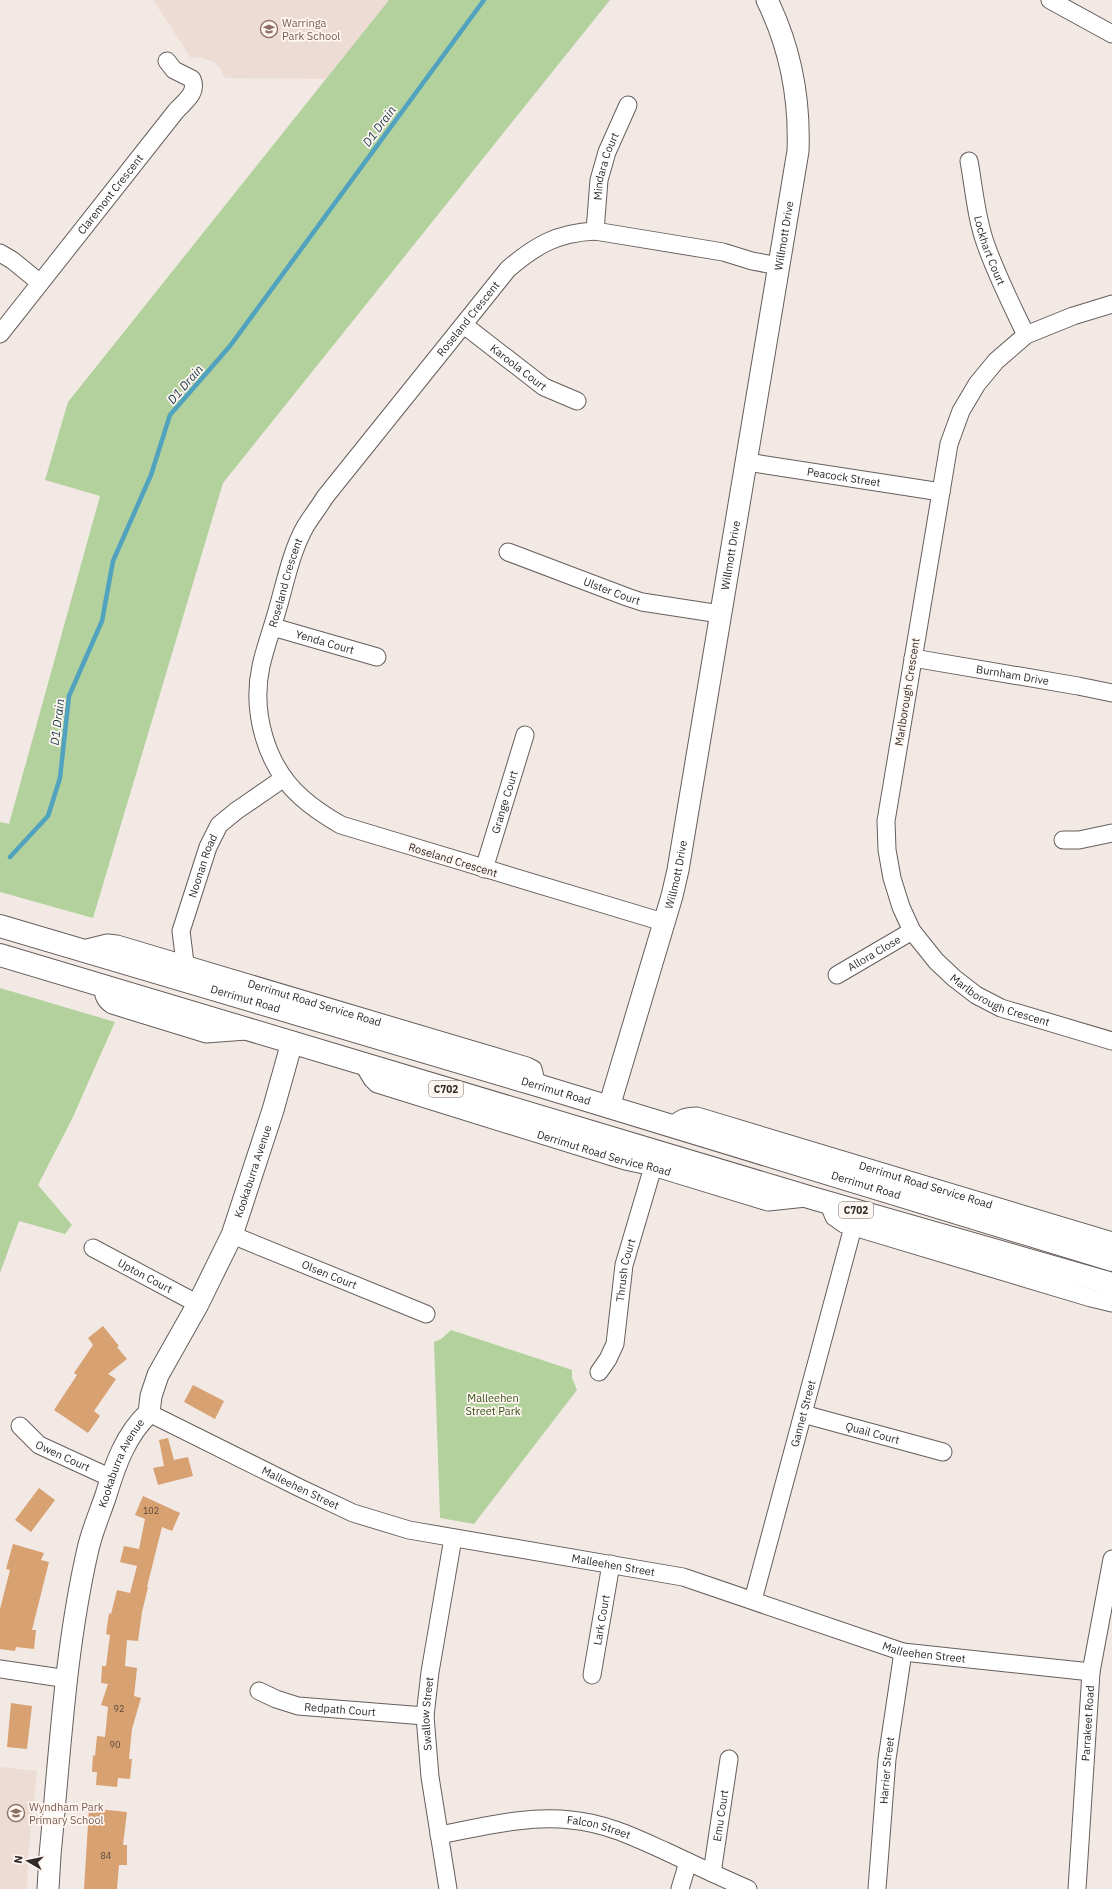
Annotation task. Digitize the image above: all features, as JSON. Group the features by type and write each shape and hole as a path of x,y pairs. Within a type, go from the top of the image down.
{"highway":[{"name":"Derrimut Road","path":"0,926 537,1085 1112,1260"},
{"name":"C702","path":"0,956 102,985 820,1200 859,1220 1112,1284"},
{"path":"292,1042 300,1016"},
{"path":"600,1135 609,1107"},
{"path":"673,1126 671,1135 672,1142 687,1160"},
{"path":"848,1179 871,1193 874,1200 873,1205 859,1220"}],"street":[{"name":"Willmott Drive","path":"609,1107 678,870 798,151 799,126 792,69 775,17 767,0"},
{"path":"1050,0 1112,34"},
{"name":"Claremont Crescent","path":"0,334 39,282 176,111 193,92 195,86 192,79 174,70 167,62"},
{"name":"Mindara Court","path":"595,231 599,180 606,152 628,105"},
{"name":"Lockhart Court","path":"969,160 977,210 985,244 1000,282 1026,335"},
{"name":"Roseland Crescent","path":"664,922 341,825 322,814 300,797 284,778 270,754 261,726 258,695 261,667 294,556 305,528 326,497 508,269 531,250 556,238 576,232 595,231 724,252 752,261 780,261"},
{"path":"0,253 12,260 39,282"},
{"name":"Marlborough Crescent","path":"1112,304 1073,316 1026,335 996,360 977,384 961,411 949,444 940,492 886,821 887,850 892,878 901,907 912,931 936,961 954,978 976,995 1001,1008 1112,1041"},
{"name":"Karoola Court","path":"464,325 544,388 577,401"},
{"name":"Peacock Street","path":"747,462 940,492"},
{"name":"Ulster Court","path":"508,552 642,602 720,614"},
{"name":"Yenda Court","path":"273,627 377,657"},
{"name":"Burnham Drive","path":"913,658 1112,693"},
{"name":"Grange Court","path":"484,869 525,735"},
{"name":"Noonan Road","path":"185,963 181,931 208,847 219,825 236,811 284,778"},
{"path":"1063,840 1079,840 1112,833"},
{"name":"Allora Close","path":"837,975 912,931"},
{"name":"Derrimut Road Service Road","path":"79,950 107,943 117,944 185,963 527,1066 533,1069 537,1085"},
{"name":"Kookaburra Avenue","path":"48,1889 74,1623 88,1548 111,1478 127,1440 140,1422 149,1413 151,1396 158,1375 198,1304 232,1235 271,1117 292,1042"},
{"name":"Derrimut Road Service Road","path":"363,1064 372,1079 377,1084 625,1161 653,1167 768,1202 820,1200"},
{"name":"Derrimut Road Service Road","path":"673,1126 679,1119 688,1116 697,1116 1112,1241"},
{"name":"Thrush Court","path":"599,1372 608,1359 615,1344 625,1259 653,1167"},
{"path":"859,1220 1091,1298 1112,1303"},
{"name":"Gannet Street","path":"753,1600 802,1414 859,1220"},
{"name":"Olsen Court","path":"232,1235 426,1314"},
{"name":"Upton Court","path":"93,1248 198,1304"},
{"name":"Malleehen Street","path":"149,1413 300,1488 353,1512 409,1530 683,1577 903,1652 1091,1672"},
{"name":"Quail Court","path":"802,1414 943,1452"},
{"name":"Owen Court","path":"20,1426 39,1445 111,1478"},
{"name":"Swallow Street","path":"448,1889 430,1777 424,1716 453,1538"},
{"name":"Parrakeet Road","path":"1077,1889 1091,1672 1112,1559"},
{"name":"Lark Court","path":"592,1674 611,1564"},
{"name":"Harrier Street","path":"877,1889 887,1759 903,1652"},
{"path":"0,1669 68,1679"},
{"name":"Redpath Court","path":"259,1691 276,1699 298,1706 424,1716"},
{"name":"Emu Court","path":"712,1873 729,1760"},
{"name":"Falcon Street","path":"439,1835 504,1822 533,1819 570,1819 618,1829 748,1889"},
{"path":"680,1889 688,1862"}],"shaded area":[{"name":"Warringa Park School","path":"153,0 389,0 326,79 225,78 219,67 214,62 200,57 191,58"},
{"name":"Wyndham Park Primary School","path":"0,1767 37,1771 28,1856 27,1889 0,1889"}],"green space":[{"path":"389,0 610,0 223,483 93,918 0,892 0,822 9,824 100,496 45,480 68,402"},
{"path":"0,988 115,1022 72,1119 38,1185 72,1225 65,1234 19,1221 0,1273"},
{"name":"Malleehen Street Park","path":"451,1330 572,1370 572,1378 577,1390 474,1524 440,1518 434,1342 441,1339"}],"building":[{"path":"103,1326 127,1359 108,1374 116,1379 94,1411 100,1416 88,1433 54,1410 77,1375 74,1373 93,1345 88,1338"},
{"path":"193,1385 224,1401 215,1419 184,1402"},
{"path":"168,1438 174,1460 188,1457 193,1476 158,1485 153,1468 164,1466 159,1440"},
{"path":"39,1488 55,1500 31,1532 15,1520"},
{"path":"143,1496 180,1513 172,1531 162,1527 147,1587 138,1641 127,1640 125,1666 137,1668 134,1696 141,1698 132,1729 129,1759 132,1759 130,1779 118,1778 117,1787 96,1785 97,1772 92,1772 93,1755 95,1756 97,1736 105,1737 108,1707 101,1705 108,1684 101,1683 102,1666 106,1666 110,1635 106,1634 109,1613 111,1614 117,1590 130,1593 137,1566 120,1562 124,1546 139,1549 145,1519 135,1515"},
{"path":"13,1544 44,1553 41,1560 49,1562 32,1630 36,1630 34,1649 16,1647 15,1651 0,1649 0,1609 10,1570 6,1569"},
{"path":"11,1703 32,1706 27,1749 7,1747"},
{"path":"89,1808 127,1812 123,1845 127,1845 127,1865 119,1865 117,1889 84,1889"}],"waterway":[{"name":"D1 Drain","path":"10,857 48,816 60,778 69,696 102,621 113,561 151,475 170,415 230,346 484,0"}],"place":[{"name":"Warringa Park School","path":"269,29"},
{"name":"Wyndham Park Primary School","path":"16,1813"}]}
